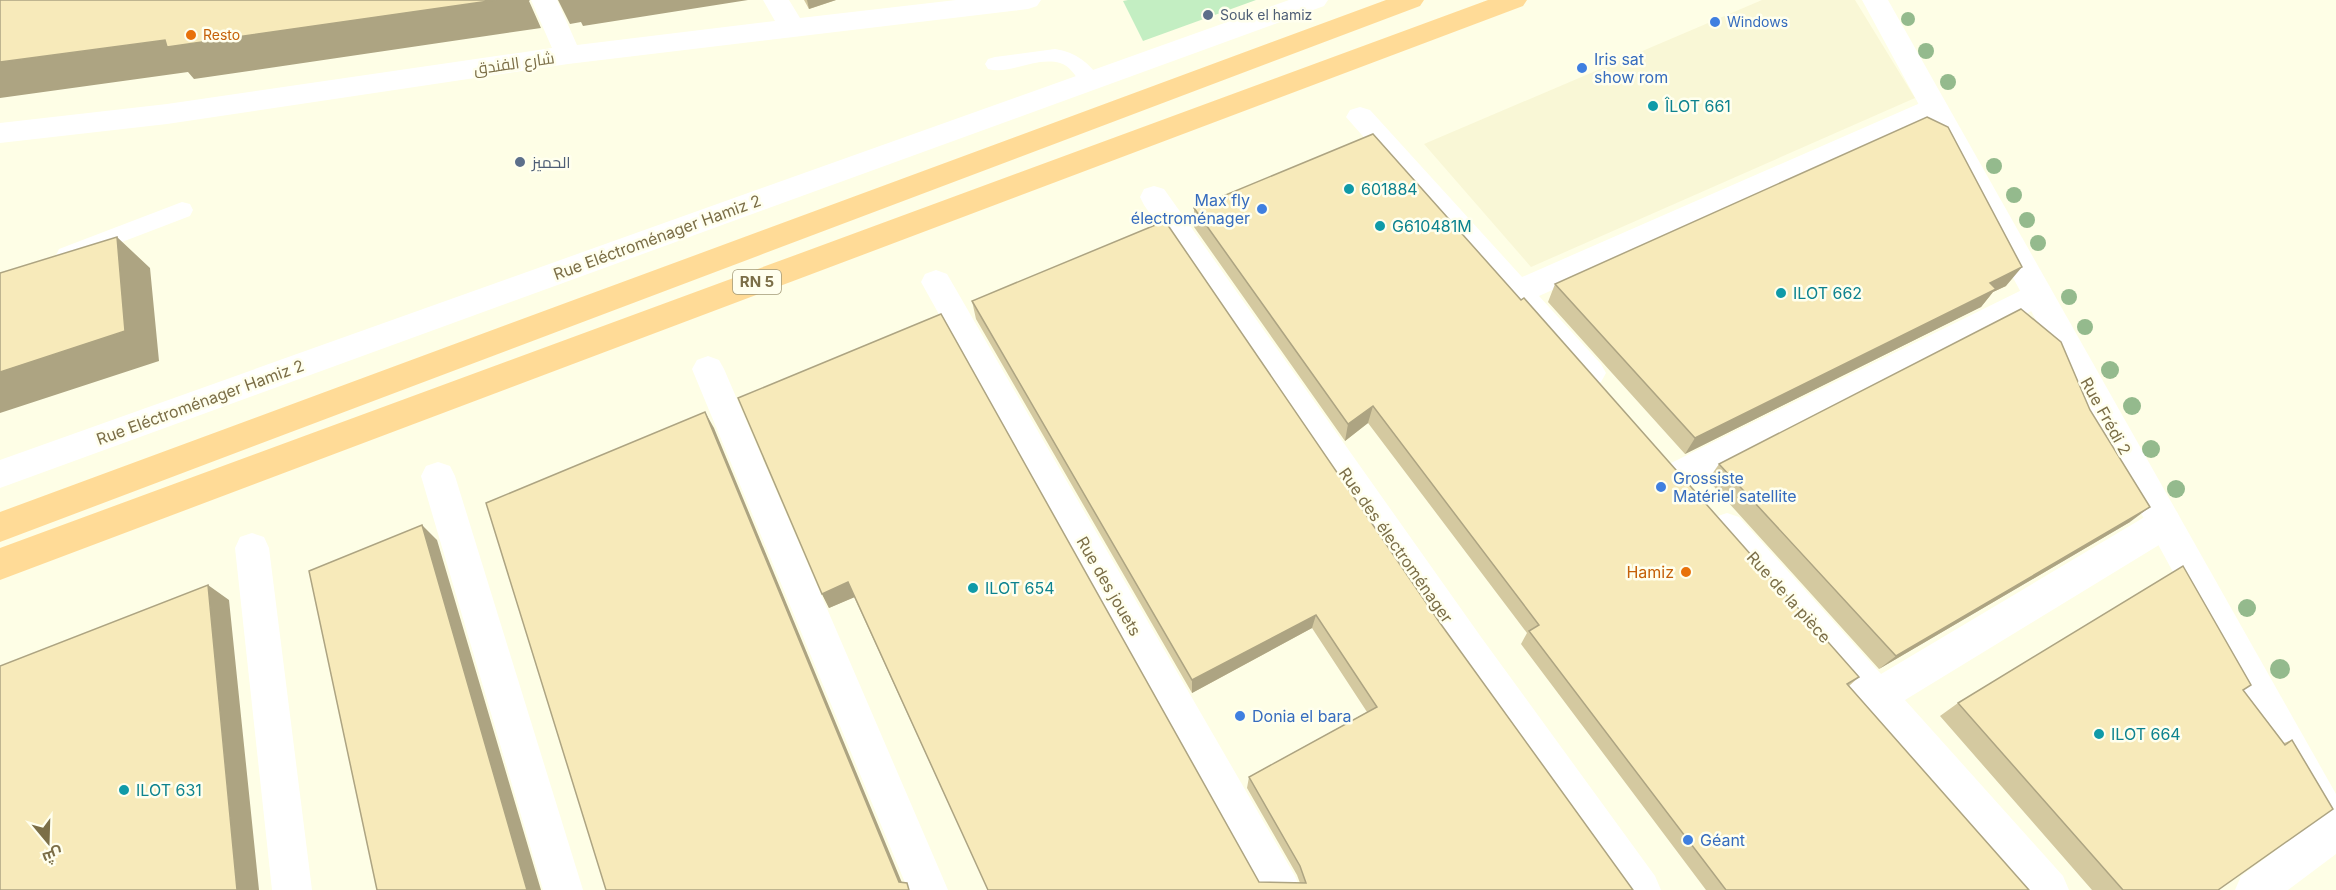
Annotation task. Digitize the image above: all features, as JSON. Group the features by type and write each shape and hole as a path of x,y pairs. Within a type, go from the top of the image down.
{"highway":[{"name":"RN 5","path":"0,527 1411,0"},
{"name":"RN 5","path":"0,564 1514,0"}],"street":[{"path":"544,0 568,56"},
{"path":"776,0 792,28"},
{"name":"Rue Eléctroménager Hamiz 2","path":"0,474 1315,0"},
{"name":"Rue Frédi 2","path":"1875,0 2336,831"},
{"name":"شارع الفندق","path":"0,133 166,114 568,56 1016,1"},
{"path":"1519,292 1934,107"},
{"path":"1360,117 1611,396"},
{"name":"Rue des électroménager","path":"1155,197 1468,649 1641,890"},
{"name":"Rue des jouets","path":"936,282 1281,890"},
{"path":"1680,475 2038,294"},
{"path":"708,369 928,890"},
{"name":"Rue de la pièce","path":"1657,448 2049,890"},
{"path":"438,476 563,890"},
{"path":"1878,696 2165,523"},
{"path":"252,548 292,890"},
{"path":"2255,890 2336,831"}],"lane":[{"path":"995,64 1041,56 1058,56 1070,59 1091,81"},
{"path":"43,264 182,210"}],"shaded area":[{"path":"1762,0 1855,0 1915,98 1531,267 1424,144"}],"green space":[{"path":"1256,0 1143,41 1123,1"}],"building":[{"path":"0,0 496,0 167,47 165,40 0,62"},
{"name":"ILOT 662","path":"1927,117 1948,127 2022,267 1990,283 1996,289 1695,438 1555,284"},
{"path":"1373,134 1521,300 1524,298 1859,677 1847,684 2029,890 1726,890 1529,631 1539,625 1373,406 1348,424 1194,208"},
{"path":"1165,221 1440,623 1633,890 988,890 848,582 822,594 738,398 941,314 1259,882 1306,883 1300,866 1249,777 1377,707 1316,615 1192,680 972,301"},
{"path":"117,237 125,331 0,372 0,273"},
{"path":"2021,309 2061,342 2090,410 2150,507 1896,656 1719,464"},
{"path":"705,412 899,882 907,883 909,890 606,890 486,503"},
{"path":"422,525 527,890 377,890 309,571"},
{"name":"ILOT 664","path":"2183,566 2251,685 2243,690 2285,745 2292,740 2333,809 2218,890 2123,890 1958,703"},
{"name":"ILOT 631","path":"208,585 237,890 0,890 0,666"}],"place":[{"name":"Souk el hamiz","path":"1208,15"},
{"name":"Windows","path":"1715,22"},
{"name":"Resto","path":"191,35"},
{"name":"Iris sat show rom","path":"1582,68"},
{"name":"ÎLOT 661","path":"1653,106"},
{"name":"الحميز","path":"520,162"},
{"name":"601884","path":"1349,189"},
{"name":"Max fly électroménager","path":"1262,209"},
{"name":"G610481M","path":"1380,226"},
{"name":"ILOT 662","path":"1781,293"},
{"name":"Grossiste Matériel satellite","path":"1661,487"},
{"name":"Hamiz","path":"1686,572"},
{"name":"ILOT 654","path":"973,588"},
{"name":"Donia el bara","path":"1240,716"},
{"name":"ILOT 664","path":"2099,734"},
{"name":"ILOT 631","path":"124,790"},
{"name":"Géant","path":"1688,840"}]}
